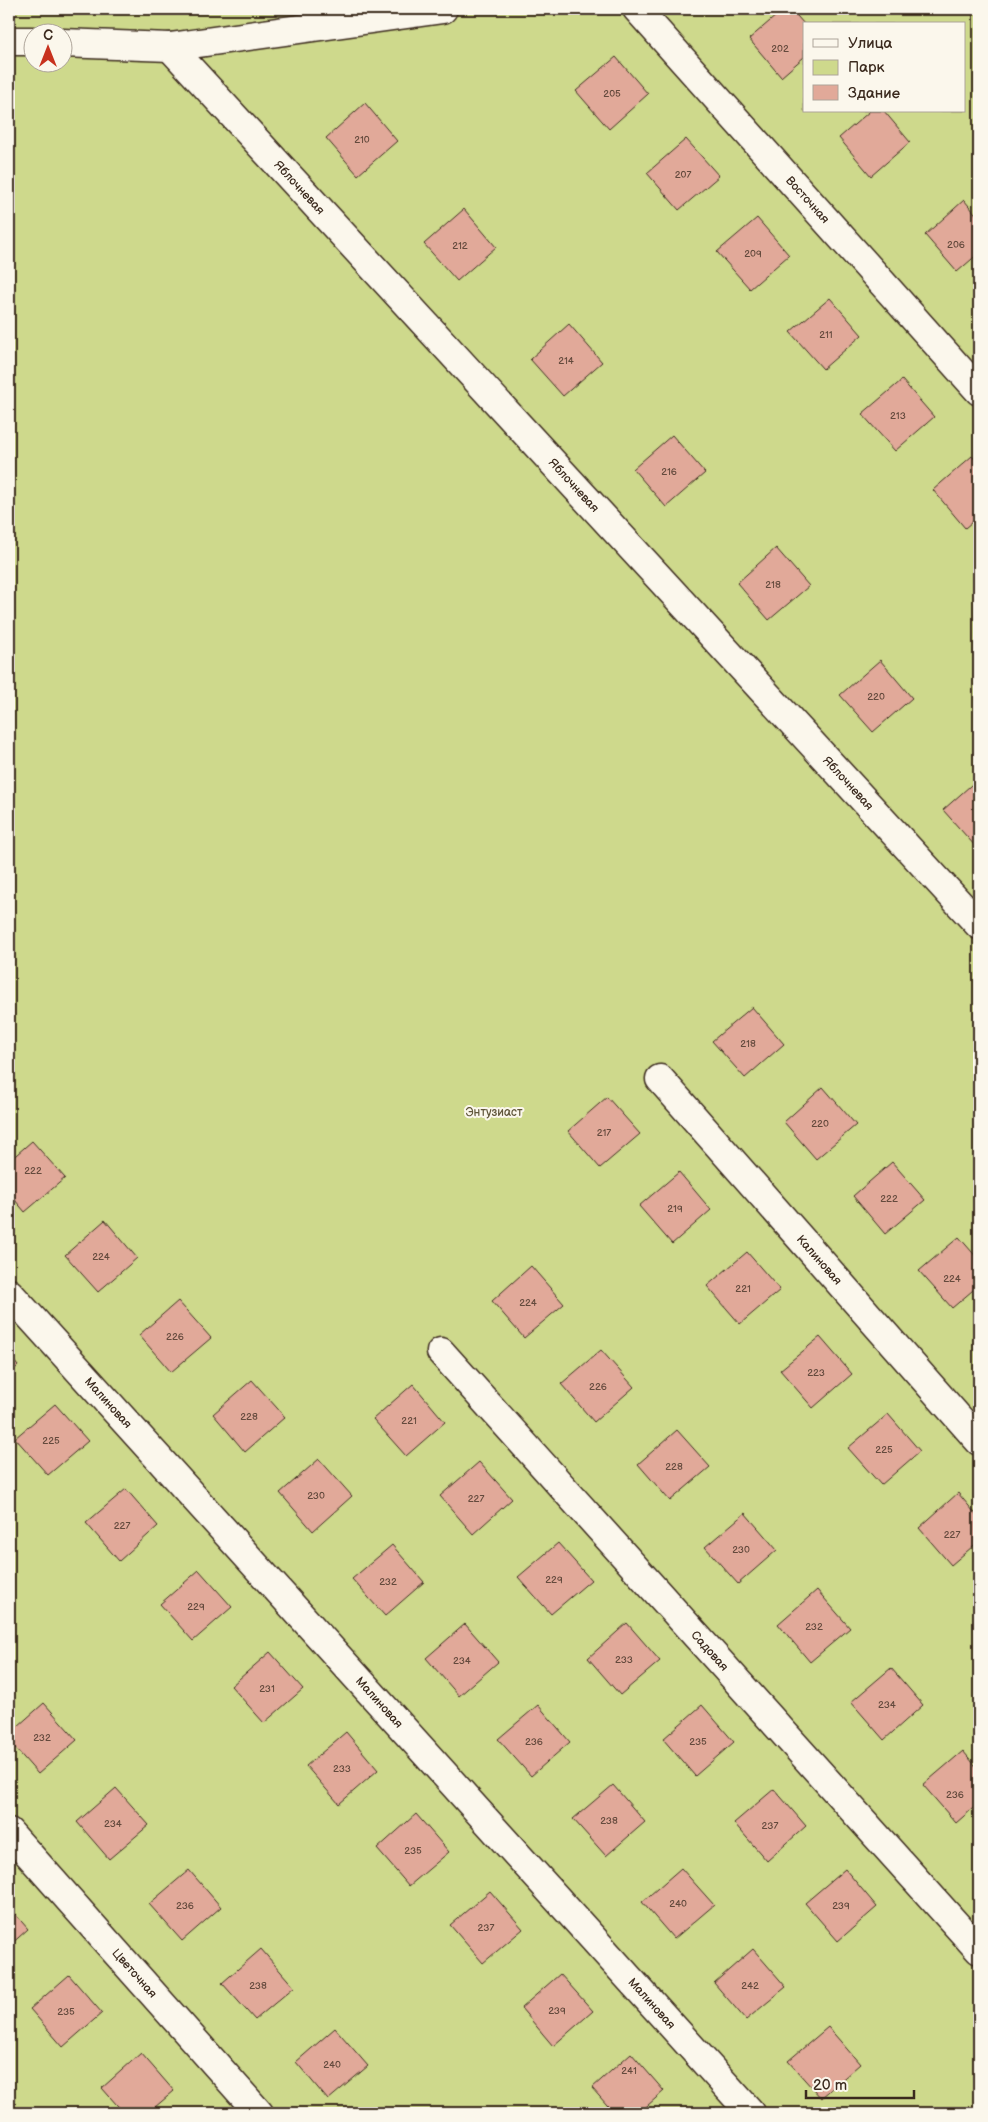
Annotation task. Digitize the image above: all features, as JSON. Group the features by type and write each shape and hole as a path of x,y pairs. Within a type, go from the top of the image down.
{"street":[{"path":"72,42 170,47 443,9"},
{"name":"Восточная","path":"636,9 979,391"},
{"path":"9,40 22,41"},
{"name":"Яблочневая","path":"170,47 979,925"},
{"name":"Калиновая","path":"660,1079 979,1441"},
{"name":"Малиновая","path":"9,1293 751,2113"},
{"name":"Садовая","path":"440,1352 979,1950"},
{"name":"Цветочная","path":"9,1832 259,2113"}],"green space":[{"name":"Энтузиаст","path":"9,9 979,9 979,2113 9,2113"}],"building":[{"path":"784,9 791,9 803,23 803,58 781,77 749,39"},
{"path":"616,57 648,94 609,129 576,91"},
{"path":"365,103 397,141 358,175 326,138"},
{"path":"869,112 885,112 910,142 871,176 839,138"},
{"path":"686,139 719,176 679,210 647,173"},
{"path":"964,200 979,218 979,253 957,272 925,235"},
{"path":"464,209 496,247 457,281 424,244"},
{"path":"757,218 789,255 750,289 717,252"},
{"path":"830,298 862,335 823,369 790,332"},
{"path":"569,324 602,362 563,396 530,359"},
{"path":"902,380 934,417 895,451 862,414"},
{"path":"672,435 705,473 666,507 633,469"},
{"path":"972,456 979,464 979,516 965,528 933,490"},
{"path":"776,548 809,586 769,620 737,583"},
{"path":"880,660 912,698 873,732 840,695"},
{"path":"979,778 979,844 976,847 943,810"},
{"path":"752,1007 784,1044 745,1078 712,1041"},
{"path":"823,1087 856,1125 816,1159 784,1122"},
{"path":"607,1097 640,1134 600,1168 568,1131"},
{"path":"32,1141 65,1178 25,1212 9,1193 9,1161"},
{"path":"892,1162 925,1200 885,1234 853,1196"},
{"path":"679,1172 711,1210 672,1244 639,1206"},
{"path":"105,1220 137,1258 98,1292 65,1255"},
{"path":"959,1237 979,1260 979,1285 952,1308 919,1271"},
{"path":"747,1252 780,1290 740,1324 707,1286"},
{"path":"531,1266 564,1304 524,1338 492,1301"},
{"path":"178,1301 211,1338 171,1372 139,1335"},
{"path":"820,1337 852,1374 813,1408 780,1370"},
{"path":"601,1350 634,1387 594,1422 561,1384"},
{"path":"9,1355 18,1366 9,1374"},
{"path":"252,1380 285,1417 245,1452 213,1414"},
{"path":"413,1384 445,1422 406,1456 373,1419"},
{"path":"55,1404 88,1441 48,1475 15,1438"},
{"path":"888,1414 920,1451 881,1485 848,1448"},
{"path":"677,1430 710,1467 670,1501 638,1464"},
{"path":"319,1459 352,1496 313,1531 280,1493"},
{"path":"479,1462 512,1499 473,1534 440,1496"},
{"path":"126,1489 158,1526 119,1561 86,1523"},
{"path":"958,1493 979,1518 979,1541 951,1565 919,1528"},
{"path":"745,1513 777,1550 738,1584 705,1547"},
{"path":"558,1543 591,1580 551,1614 518,1577"},
{"path":"392,1545 424,1582 385,1616 352,1579"},
{"path":"199,1570 232,1607 193,1641 160,1604"},
{"path":"817,1590 850,1628 810,1662 778,1624"},
{"path":"627,1623 660,1661 620,1695 588,1658"},
{"path":"465,1624 498,1662 459,1696 426,1658"},
{"path":"270,1652 303,1689 264,1723 231,1686"},
{"path":"891,1668 923,1705 884,1740 851,1702"},
{"path":"44,1703 77,1740 38,1774 9,1741 9,1734"},
{"path":"538,1705 570,1742 531,1776 498,1739"},
{"path":"702,1705 734,1742 695,1776 663,1739"},
{"path":"346,1732 378,1770 339,1804 306,1766"},
{"path":"963,1751 979,1770 979,1803 956,1823 923,1785"},
{"path":"613,1785 645,1822 606,1856 573,1819"},
{"path":"116,1788 149,1825 109,1859 77,1822"},
{"path":"774,1789 806,1826 767,1861 734,1823"},
{"path":"416,1814 449,1852 409,1886 377,1849"},
{"path":"681,1868 714,1905 674,1939 642,1902"},
{"path":"845,1869 877,1907 838,1941 805,1903"},
{"path":"189,1870 221,1907 182,1941 149,1904"},
{"path":"490,1891 523,1929 483,1963 450,1925"},
{"path":"9,1907 28,1929 9,1946"},
{"path":"261,1949 294,1987 255,2020 222,1983"},
{"path":"753,1949 786,1987 746,2020 714,1983"},
{"path":"560,1974 593,2011 553,2046 521,2008"},
{"path":"69,1975 102,2013 63,2047 30,2009"},
{"path":"828,2027 860,2064 821,2098 788,2061"},
{"path":"335,2028 368,2066 328,2100 296,2062"},
{"path":"141,2053 174,2091 148,2113 124,2113 102,2088"},
{"path":"631,2053 664,2091 639,2113 614,2113 592,2088"}]}
